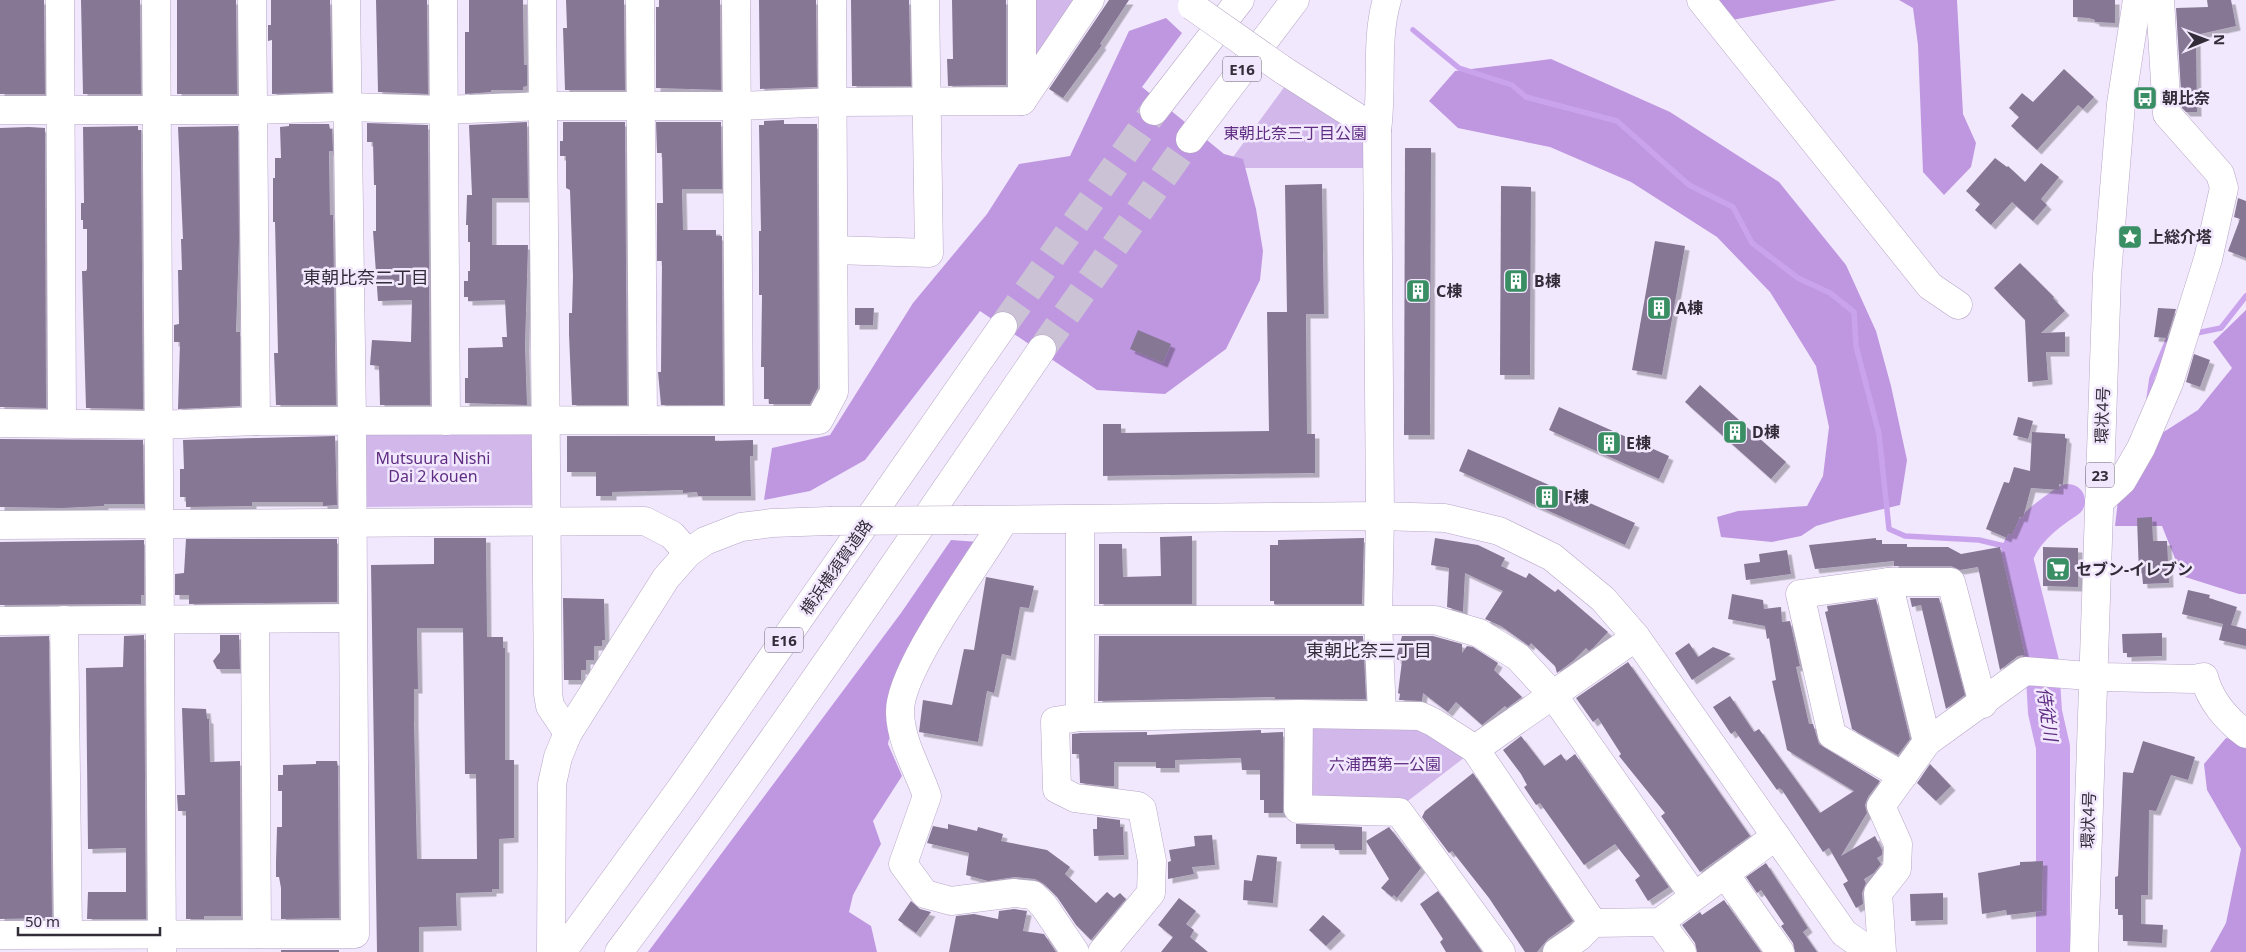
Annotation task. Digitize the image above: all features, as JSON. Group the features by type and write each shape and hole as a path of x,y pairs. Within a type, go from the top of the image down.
{"main road":[{"path":"60,0 62,423"},
{"path":"156,0 162,943"},
{"path":"252,0 256,421"},
{"path":"0,935 68,934 162,943 257,934 355,943 352,420 346,0"},
{"path":"443,0 446,421"},
{"path":"542,0 548,694 550,706 568,732"},
{"path":"640,0 643,420"},
{"path":"736,0 739,419"},
{"path":"0,423 158,425 352,420 819,420 834,392 832,0"},
{"path":"834,250 929,253 925,0"},
{"path":"1022,0 1022,101"},
{"path":"1022,101 1090,0"},
{"name":"E16","path":"1154,111 1240,0"},
{"name":"E16","path":"1190,139 1295,0"},
{"path":"1382,716 1378,620 1380,516 1377,130 1381,104 1381,56 1387,0"},
{"path":"1701,0 1930,286 1958,305"},
{"name":"環状4号","path":"2084,952 2107,275 2121,104 2137,0"},
{"path":"2099,502 2122,481 2132,465 2169,383 2208,259 2224,188 2220,174 2167,114 2160,0"},
{"path":"1188,3 1283,70 1377,130"},
{"path":"0,110 253,110 347,107 444,110 641,104 738,106 834,102 1022,101"},
{"name":"横浜横須賀道路","path":"562,952 682,787 1004,326"},
{"path":"619,952 682,869 836,651 1042,349"},
{"path":"550,952 552,784 558,757 568,732 670,572 688,553 705,541 740,527 772,522 1380,516 1444,518 1499,531 1552,556 1603,598 1636,638 1844,933 1871,952"},
{"path":"1004,520 941,620 911,672 902,694 900,713 905,739 927,796 903,864 925,894 951,901 1014,893 1033,895 1044,906 1075,952"},
{"path":"1080,520 1080,717"},
{"path":"0,525 645,521 672,535 688,553"},
{"path":"1903,776 1832,735 1800,594 1888,582 1951,582 1983,704"},
{"path":"1888,582 1927,742"},
{"path":"0,620 352,618"},
{"path":"255,619 257,934"},
{"path":"64,620 68,934"},
{"path":"1081,620 1435,620 1479,633 1518,658 1553,694 1694,896"},
{"path":"1475,749 1636,638"},
{"path":"1882,952 1878,893 1897,869 1898,844 1881,806 1927,742 1983,704 2024,671 2194,679 2204,677 2207,689 2221,709 2234,725 2246,734"},
{"path":"1299,714 1298,809 1399,812 1500,952"},
{"path":"1113,948 1151,893 1152,861 1142,809 1138,806 1075,798 1057,789 1055,721 1080,717 1299,714 1420,716 1433,722 1475,749 1593,923"},
{"path":"1557,952 1579,937 1593,923 1660,922 1776,836"},
{"path":"1725,874 1780,952"},
{"path":"1660,922 1682,952"}],"green space":[{"path":"1032,0 1078,0 1039,62 1033,59"},
{"name":"東朝比奈三丁目公園","path":"1285,86 1365,135 1365,168 1225,168"},
{"name":"Mutsuura Nishi Dai 2 kouen","path":"538,425 539,505 365,507 364,429"},
{"name":"六浦西第一公園","path":"1305,727 1426,727 1465,757 1404,804 1305,800"}],"shaded area":[{"path":"1712,0 1837,0 1732,20"},
{"path":"1899,0 1957,0 1963,114 1976,143 1971,167 1944,195 1923,172 1918,45 1913,8"},
{"path":"1166,18 1182,33 1142,87 1224,154 1243,159 1256,209 1263,251 1260,280 1226,349 1165,394 1097,390 980,311 865,460 810,491 764,500 772,448 830,435 913,303 987,214 1019,164 1070,156 1129,31"},
{"path":"1551,59 1670,112 1779,182 1846,265 1876,331 1891,386 1907,460 1900,505 1816,526 1801,536 1772,542 1721,537 1717,517 1738,511 1807,506 1823,476 1829,427 1816,366 1770,292 1717,237 1631,182 1550,147 1458,128 1429,101 1455,71"},
{"path":"2246,310 2246,594 2239,594 2182,576 2162,526 2115,526 2123,458 2198,410 2232,368 2213,342"},
{"path":"951,540 979,542 905,659 888,744 902,776 873,821 881,844 853,895 849,912 871,926 877,952 648,952 901,613"},
{"path":"2226,738 2246,742 2246,952 2210,952 2226,923 2241,849 2207,790 2204,764"}],"building":[{"path":"0,0 44,0 45,94 0,94"},
{"path":"81,0 140,0 141,94 83,94"},
{"path":"177,0 236,0 237,94 177,94"},
{"path":"271,0 330,0 332,92 272,94 272,40 268,41 268,25 271,25"},
{"path":"376,0 427,0 428,94 378,92"},
{"path":"469,0 523,0 524,65 527,65 527,86 523,87 523,90 491,90 491,92 465,94 465,32 469,32"},
{"path":"566,0 624,0 625,90 565,90 563,28 567,28"},
{"path":"659,0 720,0 721,90 656,88 656,7 659,7"},
{"path":"759,0 816,0 817,87 760,89"},
{"path":"851,0 909,0 911,86 852,86"},
{"path":"952,0 1006,0 1006,85 948,86 947,59 953,59"},
{"path":"1109,0 1129,0 1100,44 1102,45 1063,98 1049,89"},
{"path":"2073,0 2115,0 2115,23 2095,22 2095,20 2089,18 2073,17"},
{"path":"2207,0 2231,0 2236,26 2196,35 2197,112 2186,112 2182,108 2176,8 2208,7"},
{"path":"2064,69 2094,97 2083,109 2078,105 2037,150 2011,126 2019,117 2009,108 2022,93 2033,102"},
{"path":"784,120 784,124 817,124 818,388 810,404 769,404 769,399 764,399 764,367 761,367 762,295 759,295 759,231 761,231 759,125 764,125 764,121"},
{"path":"527,122 528,198 492,198 492,245 528,245 525,346 527,405 465,403 465,378 468,378 468,348 503,347 502,337 507,337 505,300 468,301 468,297 464,297 464,281 468,281 468,271 470,271 470,242 468,242 468,225 466,225 467,195 472,195 469,125"},
{"path":"563,122 625,122 627,405 572,405 569,313 572,313 573,276 570,190 566,188 566,156 560,156 560,141 563,141"},
{"path":"656,122 721,122 722,189 682,189 683,230 716,230 716,236 722,236 723,405 661,405 658,372 661,372 662,261 657,261 657,203 663,203 662,153 657,153"},
{"path":"367,123 428,125 430,405 380,405 379,366 370,365 372,340 411,342 412,300 378,301 373,231 376,231 376,185 374,185 373,142 367,142"},
{"path":"289,124 329,124 330,129 332,129 333,151 329,151 330,215 333,215 336,405 276,405 274,353 278,353 273,178 275,178 275,158 281,158 280,127 289,126"},
{"path":"138,126 138,130 141,130 143,409 86,408 82,271 87,269 87,229 83,229 83,220 81,220 81,203 84,203 83,127"},
{"path":"238,126 239,242 236,332 240,332 240,406 178,409 180,342 174,342 174,325 179,324 178,270 182,270 181,239 183,239 178,127"},
{"path":"0,128 45,128 46,408 0,407"},
{"name":"C棟","path":"1405,148 1431,148 1430,435 1404,435"},
{"path":"1995,158 2008,166 2025,182 2041,163 2059,177 2041,199 2047,205 2033,221 2012,202 1991,225 1975,210 1980,204 1966,191"},
{"path":"1322,184 1324,314 1306,314 1307,434 1315,434 1315,473 1103,476 1103,424 1121,424 1121,433 1269,431 1267,312 1287,312 1285,185"},
{"name":"B棟","path":"1501,186 1531,187 1530,375 1500,375"},
{"path":"2238,198 2246,201 2246,258 2228,251 2240,219 2234,217"},
{"name":"A棟","path":"1655,241 1685,246 1662,375 1632,370"},
{"path":"2020,263 2054,297 2065,311 2041,333 2065,332 2065,352 2046,352 2048,380 2028,382 2025,320 1994,288"},
{"path":"855,308 874,308 873,325 855,325"},
{"path":"2158,308 2176,309 2167,338 2154,337"},
{"path":"1138,330 1171,344 1163,363 1130,349"},
{"path":"2194,354 2210,360 2200,387 2186,382"},
{"name":"D棟","path":"1700,385 1786,462 1771,479 1685,402"},
{"name":"E棟","path":"1559,407 1669,456 1659,479 1549,430"},
{"path":"2018,417 2033,421 2028,439 2013,435"},
{"path":"2032,432 2065,434 2067,439 2063,485 2059,484 2059,490 2031,488 2023,518 2020,517 2012,535 2008,534 2007,538 1986,529 2004,482 2009,483 2014,467 2030,471"},
{"path":"335,436 337,505 323,506 323,502 252,502 252,506 186,507 186,497 180,497 180,469 184,469 183,440"},
{"path":"567,436 715,436 715,441 753,440 753,456 750,456 751,496 698,496 697,492 683,493 683,490 612,492 612,496 596,496 596,472 567,472"},
{"path":"0,439 143,440 144,504 104,504 104,506 62,508 0,507"},
{"name":"F棟","path":"1468,449 1635,523 1625,545 1459,471"},
{"path":"2152,517 2153,541 2167,541 2169,583 2143,584 2142,573 2139,574 2137,518"},
{"path":"1192,536 1192,604 1099,604 1099,544 1122,544 1123,577 1161,576 1160,537"},
{"path":"434,538 486,538 487,637 503,637 503,648 505,648 505,760 514,760 514,838 499,839 499,889 492,889 492,892 456,893 457,926 419,927 419,952 377,952 371,565 434,564","holes":["417,628 463,628 465,774 476,774 477,859 417,859 414,721 414,689 418,689"]},
{"path":"1364,538 1362,604 1274,604 1274,601 1270,601 1270,545 1278,545 1278,540"},
{"path":"1435,538 1478,545 1505,558 1501,566 1526,578 1529,573 1555,592 1558,589 1608,632 1593,648 1589,651 1586,648 1557,673 1555,666 1531,643 1529,646 1501,626 1485,619 1503,591 1465,573 1463,612 1447,607 1449,568 1431,565"},
{"path":"1876,538 1876,540 1882,540 1882,544 1907,544 1907,547 1948,547 1961,554 2000,547 2025,655 2018,656 2000,670 1978,567 1960,570 1951,566 1894,566 1894,561 1815,569 1809,545"},
{"path":"186,539 337,539 337,602 189,604 189,595 175,595 175,574 184,573"},
{"path":"144,540 144,595 141,595 141,604 0,605 0,542"},
{"path":"2043,547 2078,548 2078,587 2043,586"},
{"path":"1787,550 1791,574 1746,580 1744,564 1760,562 1759,554"},
{"path":"986,577 1034,586 1029,608 1020,607 1011,656 1002,654 994,693 987,691 978,742 919,732 923,700 952,705 964,649 974,650"},
{"path":"2188,590 2210,595 2209,598 2237,607 2231,625 2246,629 2246,646 2219,640 2223,624 2182,614"},
{"path":"1732,594 1763,600 1764,609 1781,607 1782,622 1790,621 1800,666 1796,667 1809,724 1813,724 1819,744 1880,781 1868,797 1865,805 1867,813 1841,856 1875,836 1882,850 1882,855 1877,858 1881,864 1874,873 1864,879 1866,883 1862,893 1863,904 1856,908 1843,884 1848,881 1829,848 1823,852 1782,790 1779,788 1777,790 1735,731 1731,734 1713,707 1730,696 1754,732 1759,729 1820,813 1854,791 1787,750 1772,681 1776,680 1769,638 1767,639 1765,626 1728,619"},
{"path":"563,598 604,599 605,640 602,640 602,646 594,646 594,660 586,660 586,670 581,670 581,680 564,680"},
{"path":"1910,598 1939,598 1965,695 1946,709 1921,605 1912,607"},
{"path":"1876,599 1910,739 1898,755 1852,729 1825,612 1828,611 1827,606"},
{"path":"2162,633 2162,656 2127,657 2127,653 2123,653 2122,634"},
{"path":"144,635 146,919 87,919 88,892 126,892 126,848 88,849 86,668 123,667 124,636"},
{"path":"220,635 239,635 240,669 217,669 213,661 220,652"},
{"path":"49,636 52,918 0,919 0,637"},
{"path":"1099,636 1363,636 1366,699 1275,699 1275,697 1098,701"},
{"path":"1402,636 1433,636 1462,644 1462,653 1467,646 1473,647 1498,663 1494,670 1522,697 1507,708 1505,706 1482,725 1456,702 1448,712 1423,693 1422,701 1399,700 1400,694 1398,693 1402,661 1396,659"},
{"path":"1689,643 1698,657 1713,647 1731,654 1692,680 1675,653"},
{"path":"1628,662 1750,836 1700,872 1661,816 1665,813 1619,756 1621,754 1598,718 1593,722 1576,698"},
{"path":"182,708 206,709 207,719 209,719 210,762 240,761 241,916 204,916 204,919 186,919 186,811 178,811 177,795 185,795"},
{"path":"1261,730 1261,733 1283,732 1283,813 1264,813 1264,800 1260,800 1260,770 1242,770 1241,758 1175,760 1175,768 1156,768 1156,762 1114,762 1114,786 1105,786 1080,783 1079,754 1072,754 1072,734 1147,732 1147,735"},
{"path":"1521,736 1544,766 1561,754 1566,761 1575,754 1669,887 1648,901 1635,880 1640,876 1615,844 1584,865 1540,803 1536,805 1524,787 1527,785 1521,774 1503,750"},
{"path":"2143,741 2195,757 2188,780 2171,775 2156,811 2149,810 2148,895 2141,895 2141,924 2163,925 2162,943 2123,941 2123,915 2118,915 2118,909 2115,909 2115,877 2118,876 2123,772 2133,773"},
{"path":"316,761 337,761 338,767 339,918 281,919 281,888 279,877 276,877 277,827 282,827 282,791 278,791 278,775 283,775 283,765 316,764"},
{"path":"1930,764 1951,786 1936,801 1917,783"},
{"path":"1473,773 1573,921 1548,939 1537,952 1525,952 1489,898 1452,851 1449,853 1422,817 1425,811"},
{"path":"1097,817 1120,820 1120,827 1123,827 1124,855 1094,856 1093,829 1097,829"},
{"path":"948,824 977,831 978,827 1003,834 1001,841 1047,850 1070,867 1065,874 1096,903 1107,892 1114,898 1120,893 1126,899 1091,940 1076,925 1057,897 1044,884 1035,879 1015,877 988,881 966,875 969,853 927,843 933,826 948,829"},
{"path":"1296,824 1362,827 1362,850 1335,850 1334,844 1296,844"},
{"path":"1389,827 1421,868 1397,898 1394,895 1392,897 1381,888 1389,879 1366,841"},
{"path":"1212,835 1215,865 1192,867 1194,874 1168,879 1168,862 1171,861 1169,850 1195,846 1194,836"},
{"path":"1257,855 1277,857 1273,903 1243,900 1244,880 1252,881"},
{"path":"2043,861 2042,911 2007,915 2006,910 1982,914 1978,873 2020,865 2020,862"},
{"path":"1766,863 1808,928 1803,932 1817,952 1795,952 1793,943 1781,926 1784,924 1761,890 1757,893 1746,877"},
{"path":"1438,891 1482,952 1446,952 1440,942 1443,939 1420,904"},
{"path":"1943,893 1943,920 1911,921 1910,894"},
{"path":"1179,898 1196,911 1186,924 1194,930 1190,937 1208,952 1161,952 1173,937 1158,925"},
{"path":"1724,900 1761,952 1697,952 1695,943 1682,925 1700,912 1702,915"},
{"path":"911,901 920,909 931,912 916,933 898,920"},
{"path":"1014,909 1027,911 1023,931 1044,934 1056,952 949,952 956,916 974,914 998,919 999,911"},
{"path":"1323,915 1341,931 1326,946 1309,930"},
{"path":"281,950 339,950 339,952 281,952"}],"waterway":[{"path":"1413,30 1459,68 1512,85 1526,97 1617,121 1689,185 1733,207 1752,243 1798,278 1830,293 1854,312 1856,346 1879,434 1889,529 1905,536 1979,540 2004,546 2016,558"},
{"name":"侍従川","path":"2192,334 2221,328 2246,296"},
{"name":"侍従川","path":"2149,399 2152,378 2168,340 2173,338"},
{"name":"侍従川","path":"2053,952 2053,747 2045,712 2042,662 2016,558 2019,549 2036,525 2068,501"}],"tunnel":[{"path":"1003,326 1154,111"},
{"path":"1042,349 1190,139"}],"place":[{"name":"朝比奈","path":"2145,98"},
{"name":"上総介塔","path":"2130,237"},
{"name":"B棟","path":"1516,281"},
{"name":"C棟","path":"1418,291"},
{"name":"A棟","path":"1659,308"},
{"name":"D棟","path":"1735,432"},
{"name":"E棟","path":"1609,443"},
{"name":"F棟","path":"1547,497"},
{"name":"セブン-イレブン","path":"2058,569"}],"district":[{"name":"東朝比奈二丁目","path":"366,277"},
{"name":"東朝比奈三丁目","path":"1369,650"}]}
